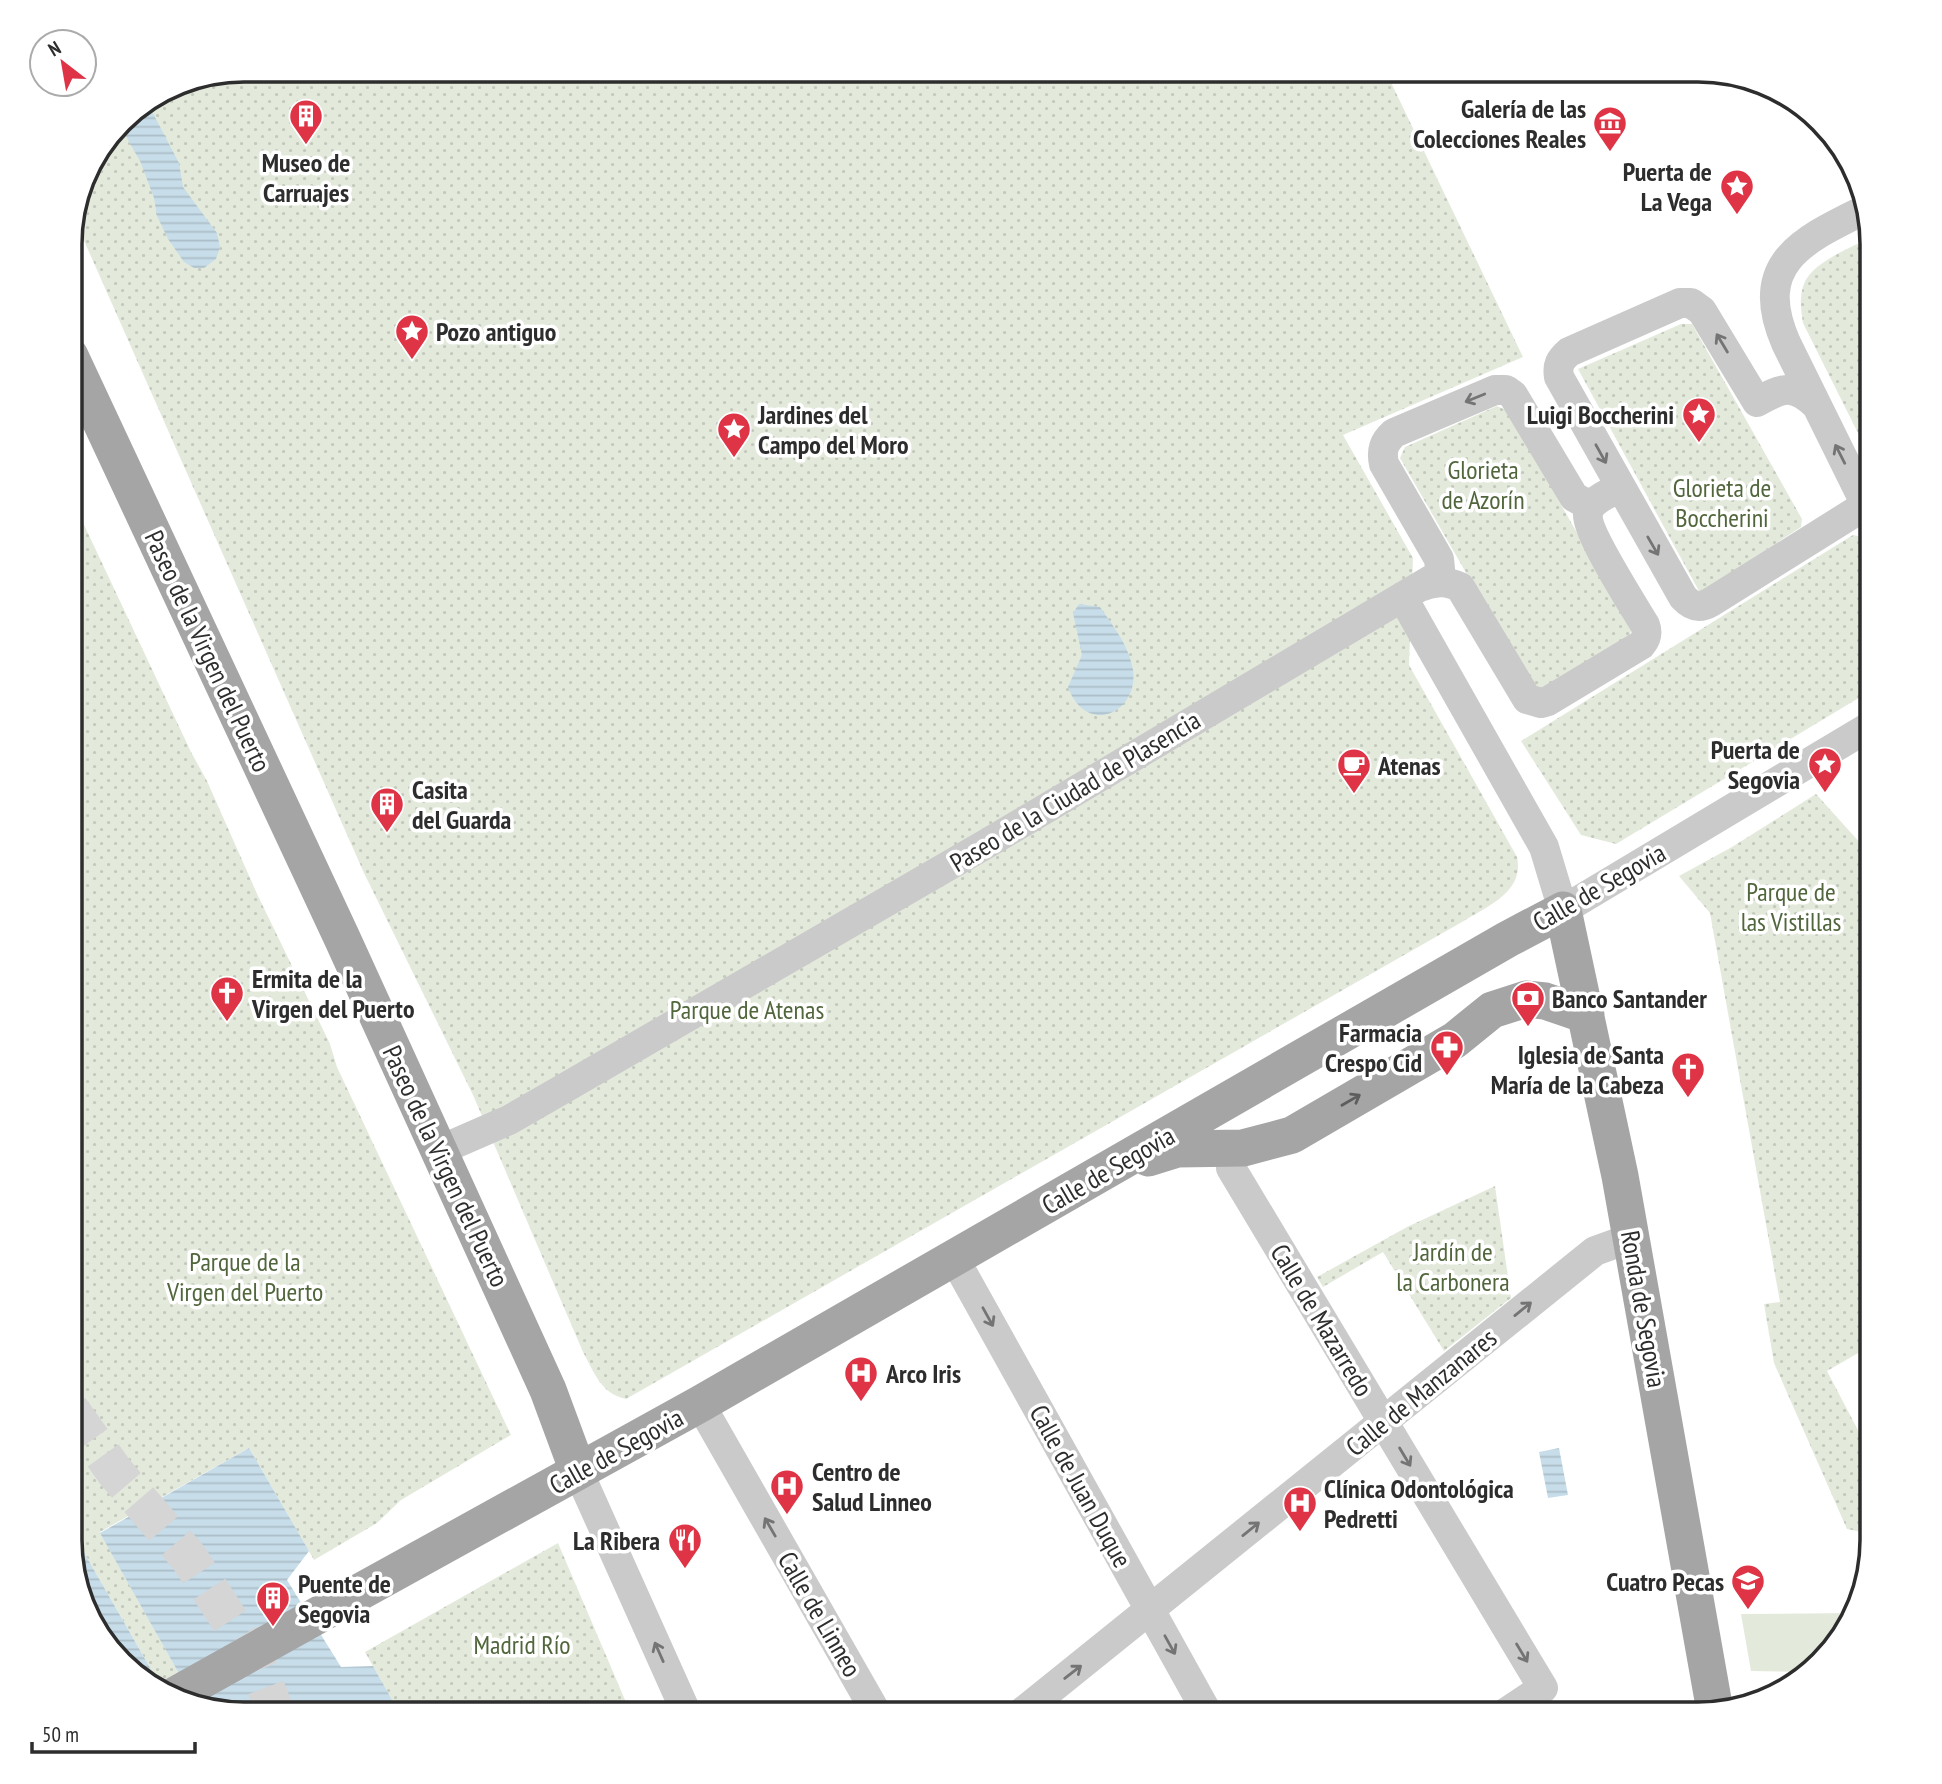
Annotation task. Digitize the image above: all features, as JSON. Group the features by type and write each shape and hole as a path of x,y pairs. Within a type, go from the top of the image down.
{"main road":[{"name":"Paseo de la Virgen del Puerto","path":"83,384 342,937 548,1390 578,1471"},
{"name":"Ronda de Segovia","path":"1563,910 1631,1238 1713,1701"},
{"name":"Calle de Segovia","path":"185,1690 700,1404 1563,910"},
{"path":"1109,1169 1177,1149 1243,1148 1292,1135 1455,1040 1493,1010 1526,999 1545,1002 1586,1016"}],"street":[{"path":"1857,214 1805,241 1794,251 1781,271 1773,304 1786,343 1859,492"},
{"path":"1815,404 1804,394 1791,389 1779,390 1757,401 1702,311 1690,303 1680,303 1569,352 1557,369 1619,487 1682,597 1689,604 1703,607 1859,509"},
{"path":"1779,390 1789,374 1786,343"},
{"path":"1413,592 1436,577 1440,569 1438,559 1384,464 1383,446 1394,432 1495,390 1506,390 1513,395 1573,497 1585,503 1594,503"},
{"path":"1413,592 1436,582 1448,582 1460,587 1527,699 1541,703 1548,701 1642,645 1646,640 1645,625 1590,529 1589,510 1594,503 1619,487"},
{"path":"1413,592 1544,847 1563,910"},
{"name":"Paseo de la Ciudad de Plasencia","path":"438,1151 509,1120 986,845 1351,626 1413,592"},
{"name":"Calle de Segovia","path":"1563,910 1859,733"},
{"name":"Calle de Mazarredo","path":"1231,1168 1543,1688 1522,1702"},
{"name":"Calle de Manzanares","path":"1035,1702 1595,1251 1631,1238"},
{"name":"Calle de Juan Duque","path":"954,1258 1201,1702"},
{"name":"Calle de Linneo","path":"700,1404 870,1702"},
{"name":"Paseo de la Virgen del Puerto","path":"578,1471 682,1702"}],"green space":[{"name":"Parque de Atenas","path":"244,82 1391,82 1523,357 1343,435 1413,558 1409,665 1517,857 1515,880 1502,897 626,1399 604,1387 583,1352 473,1095 364,873 83,238 88,202 99,173 122,137 137,122 163,104 192,91"},
{"path":"1859,243 1859,435 1803,323 1801,294 1804,284 1815,269"},
{"name":"Glorieta de Boccherini","path":"1681,324 1692,324 1802,519 1801,527 1700,593 1578,369"},
{"name":"Glorieta de Azorín","path":"1497,406 1508,411 1632,630 1627,639 1542,692 1534,691 1400,458 1405,447"},
{"name":"Parque de la Virgen del Puerto","path":"83,523 207,781 258,896 330,1044 337,1067 511,1435 401,1500 377,1523 314,1560 249,1448 100,1532 189,1691 153,1674 83,1550"},
{"path":"1853,535 1859,536 1859,698 1616,844 1581,835 1521,741"},
{"name":"Parque de las Vistillas","path":"1816,794 1859,842 1860,1352 1827,1371 1860,1434 1860,1532 1847,1529 1774,1363 1764,1304 1780,1302 1710,913 1679,876 1732,847"},
{"name":"Jardín de la Carbonera","path":"1495,1186 1511,1298 1444,1351 1383,1252 1323,1287 1317,1277 1407,1227"},
{"name":"Madrid Río","path":"558,1543 626,1702 393,1702 365,1652"},
{"path":"1842,1613 1826,1638 1791,1672 1751,1671 1741,1614"}],"water":[{"path":"152,111 179,163 183,187 217,233 220,247 216,259 204,268 194,268 184,262 168,239 157,216 154,198 140,161 125,134"},
{"path":"1079,604 1100,607 1120,637 1131,661 1133,685 1128,698 1110,713 1098,715 1087,711 1076,702 1068,687 1082,655 1073,613"},
{"path":"249,1448 309,1551 287,1580 341,1667 373,1666 393,1702 244,1702 213,1699 189,1691 100,1533"},
{"path":"1559,1448 1568,1495 1548,1498 1539,1452"},
{"path":"83,1551 153,1674 130,1654 104,1621 88,1582"}],"tunnel":[{"path":"83,1427 115,1472 189,1558 255,1659 271,1702"}],"place":[{"name":"Museo de Carruajes","path":"306,146"},
{"name":"Galería de las Colecciones Reales","path":"1610,153"},
{"name":"Puerta de La Vega","path":"1737,216"},
{"name":"Pozo antiguo","path":"412,361"},
{"name":"Luigi Boccherini","path":"1699,444"},
{"name":"Jardines del Campo del Moro","path":"734,459"},
{"name":"Puerta de Segovia","path":"1825,794"},
{"name":"Atenas","path":"1354,795"},
{"name":"Casita del Guarda","path":"387,834"},
{"name":"Ermita de la Virgen del Puerto","path":"227,1023"},
{"name":"Banco Santander","path":"1528,1028"},
{"name":"Farmacia Crespo Cid","path":"1447,1077"},
{"name":"Iglesia de Santa María de la Cabeza","path":"1688,1099"},
{"name":"Arco Iris","path":"861,1403"},
{"name":"Centro de Salud Linneo","path":"787,1516"},
{"name":"Clínica Odontológica Pedretti","path":"1300,1533"},
{"name":"La Ribera","path":"685,1570"},
{"name":"Cuatro Pecas","path":"1748,1611"},
{"name":"Puente de Segovia","path":"273,1628"}]}
